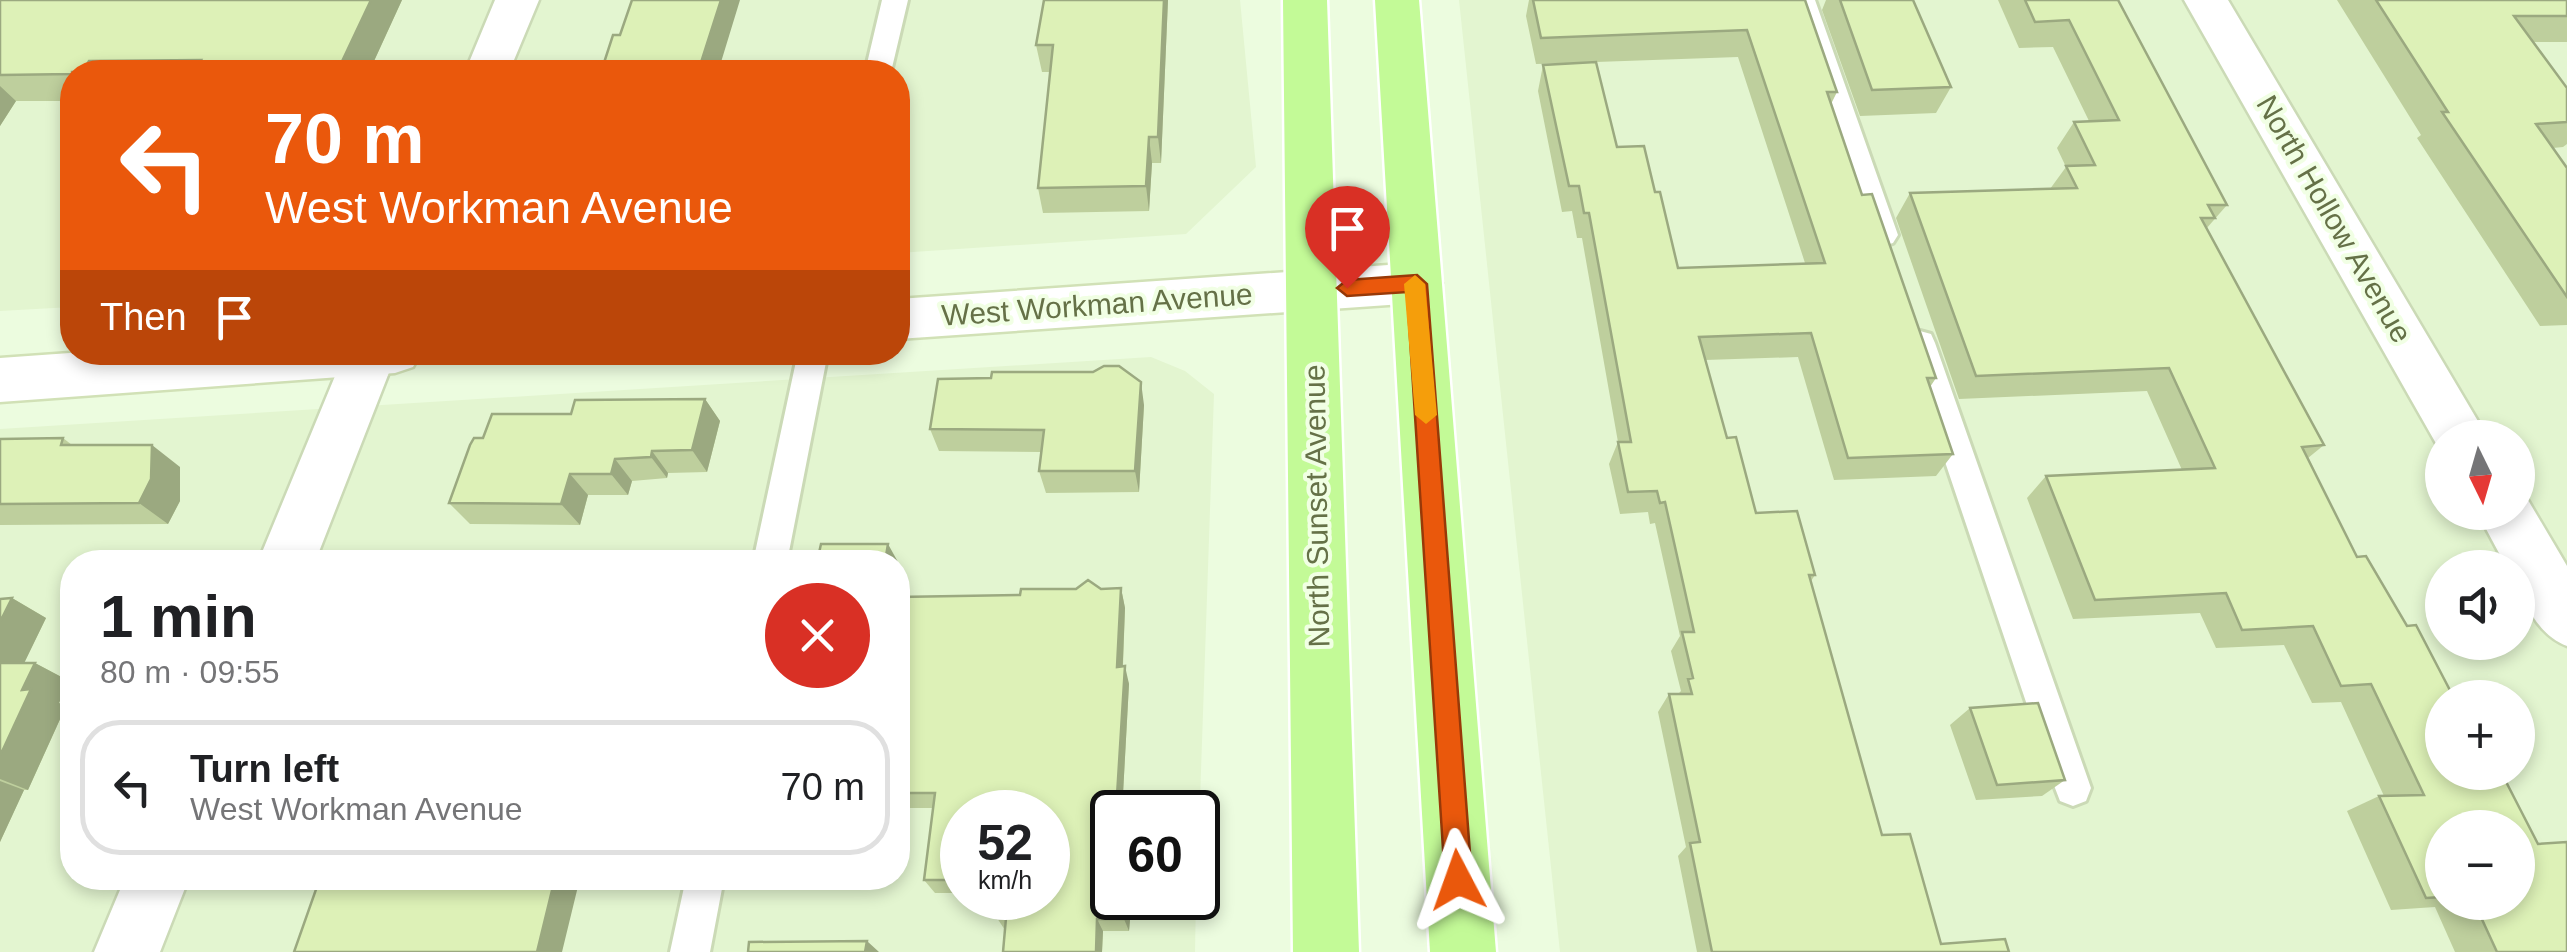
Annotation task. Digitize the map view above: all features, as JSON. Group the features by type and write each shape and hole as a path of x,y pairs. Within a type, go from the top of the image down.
{"main road":[{"name":"North Sunset Avenue","path":"1305,0 1326,952"},
{"path":"1396,0 1463,952"}],"street":[{"path":"492,60 517,0"},
{"name":"North Hollow Avenue","path":"2206,0 2451,420"},
{"name":"West Workman Avenue","path":"910,317 1417,284"},
{"path":"0,380 211,365"},
{"path":"291,550 374,365"},
{"path":"2515,530 2567,619"},
{"path":"127,952 153,890"}],"lane":[{"path":"881,60 894,0"},
{"path":"1802,0 1892,263"},
{"path":"1912,319 2073,788"},
{"path":"773,550 811,365"},
{"path":"690,952 703,890"}],"shaded area":[{"path":"0,0 1240,0 1256,167 1186,234 910,252 910,60 60,60 60,308 0,311"},
{"path":"1459,0 2567,0 2567,952 1560,952"},
{"path":"1151,357 1185,371 1214,394 1200,790 1090,790 1090,920 1196,920 1195,952 0,952 0,429"}],"building":[{"path":"0,0 371,0 343,60 60,60 60,74 0,75"},
{"path":"632,0 721,0 702,60 605,60 613,35 620,35"},
{"path":"1044,0 1164,0 1158,137 1149,137 1146,186 1038,188 1053,45 1036,45"},
{"path":"1533,0 1805,0 1837,92 1827,92 1862,195 1872,194 1936,378 1927,378 1953,454 1848,458 1811,333 1699,337 1727,438 1736,437 1756,513 1797,511 1815,575 1809,575 1882,835 1910,834 1941,944 2005,939 2009,952 1712,952 1690,843 1700,842 1669,694 1692,694 1688,679 1693,678 1682,632 1694,632 1665,502 1660,503 1657,491 1628,492 1618,442 1631,442 1589,213 1584,213 1579,186 1569,186 1543,65 1596,62 1617,147 1644,146 1655,192 1660,192 1678,268 1825,263 1747,30 1541,38"},
{"path":"1840,0 1913,0 1951,87 1872,90"},
{"path":"2025,0 2118,0 2227,205 2208,205 2215,218 2201,218 2324,445 2302,447 2357,557 2366,556 2407,626 2416,625 2425,642 2425,660 2434,660 2445,680 2425,680 2425,790 2510,790 2521,810 2425,810 2425,896 2379,796 2424,795 2371,684 2341,686 2313,626 2242,630 2226,593 2095,600 2046,476 2215,468 2169,368 1976,376 1910,193 2077,188 2066,166 2095,165 2074,122 2119,120 2069,20 2035,22"},
{"path":"2376,0 2567,0 2567,16 2514,16 2567,88 2567,122 2536,124 2567,168 2567,297 2442,112 2448,112"},
{"path":"1104,366 1119,366 1141,382 1135,471 1039,471 1044,430 930,429 938,379 991,378 992,372 1093,372"},
{"path":"705,399 692,450 652,451 651,457 615,459 611,474 570,474 561,504 449,503 470,445 474,438 483,438 492,414 571,414 575,400"},
{"path":"63,438 61,445 152,445 151,479 139,503 0,504 0,439"},
{"path":"821,544 888,544 887,550 820,550"},
{"path":"1088,580 1101,589 1121,588 1117,667 1125,666 1117,790 1090,790 1090,920 1097,920 1096,952 1003,952 1006,920 1070,920 1070,790 940,790 940,880 924,880 935,793 910,793 910,597 1020,595 1021,589 1076,589"},
{"path":"12,598 0,622 0,599"},
{"path":"0,663 35,663 22,690 31,689 0,756"},
{"path":"2038,703 2065,780 1997,785 1970,708"},
{"path":"2535,838 2538,844 2567,842 2567,952 2497,952 2482,920 2535,920"},
{"path":"316,890 552,890 537,952 294,952"},
{"path":"867,941 865,952 748,952 749,942"}],"slow traffic":[{"path":"1415,284 1426,415"}],"route":[{"path":"1347,288 1417,284 1458,880"}]}
